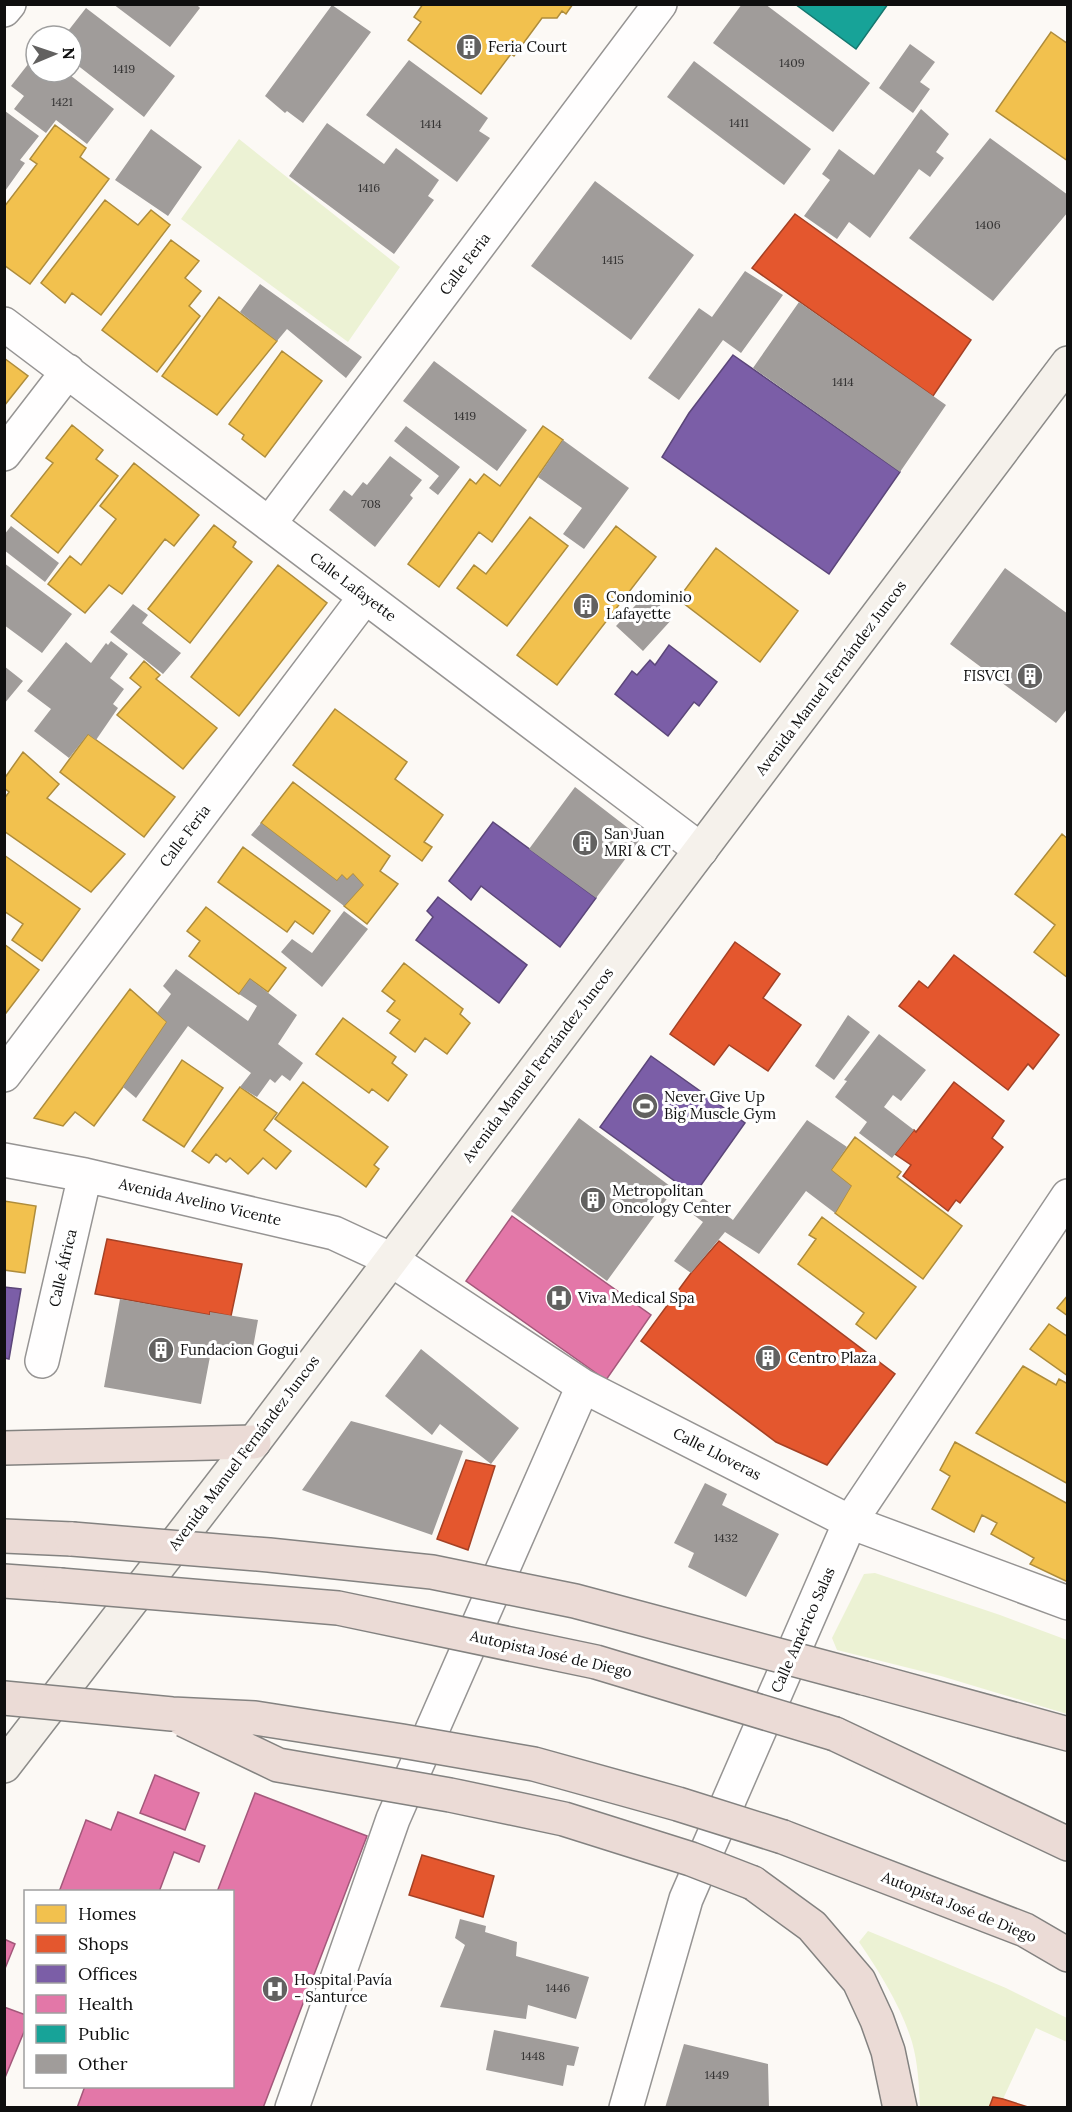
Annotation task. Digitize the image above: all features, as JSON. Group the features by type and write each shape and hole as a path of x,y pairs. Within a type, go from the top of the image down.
{"highway":[{"path":"4,1448 254,1442"},
{"path":"4,1536 72,1539 270,1555 432,1572 574,1601 1068,1734"},
{"name":"Autopista José de Diego","path":"4,1581 338,1608 596,1662 835,1734 1068,1844"},
{"name":"Autopista José de Diego","path":"4,1698 172,1714 255,1718 534,1764 678,1804 783,1837 1025,1930 1068,1955"},
{"path":"172,1714 278,1765 450,1795 564,1819 692,1859 753,1883 812,1926 859,1981 888,2051 900,2108"}],"main road":[{"name":"Avenida Manuel Fernández Juncos","path":"4,1766 254,1442 1068,363"}],"street":[{"path":"4,10 9,4"},
{"name":"Calle Feria","path":"269,524 660,4"},
{"name":"Calle Lafayette","path":"4,324 701,850"},
{"path":"4,454 68,371"},
{"name":"Calle Feria","path":"4,1075 365,597"},
{"name":"Avenida Avelino Vicente","path":"4,1160 85,1175 334,1233 390,1259"},
{"name":"Calle África","path":"42,1361 85,1175"},
{"name":"Calle Américo Salas","path":"626,2108 687,1899 850,1522 1066,1201"},
{"name":"Calle Lloveras","path":"390,1259 583,1386 850,1522 1068,1602"},
{"path":"292,2108 393,1819 583,1386"}],"green space":[{"path":"239,139 400,267 348,342 181,219"},
{"path":"875,1573 1067,1640 1067,1714 941,1676 837,1650 832,1638 864,1574"},
{"path":"868,1931 1006,1988 1067,2018 1067,2042 1036,2028 1003,2099 993,2097 989,2107 920,2107 916,2058 912,2042 889,1990 859,1942"}],"building: Homes":[{"name":"Feria Court","path":"423,4 573,4 566,14 562,11 557,18 542,18 514,56 511,54 481,94 408,40 421,22 414,17"},
{"path":"1051,32 1068,44 1068,161 996,111"},
{"path":"55,125 86,148 80,157 109,179 30,284 4,265 4,207 37,164 30,159"},
{"path":"105,200 138,225 151,210 170,225 101,315 72,293 65,303 41,283"},
{"path":"171,240 199,261 185,278 201,291 189,306 200,316 157,372 102,330"},
{"path":"219,297 277,341 217,415 162,376"},
{"path":"282,351 322,381 265,457 242,439 244,435 229,424"},
{"path":"4,358 28,376 4,406"},
{"path":"72,425 103,450 96,459 118,476 58,553 11,516 53,463 46,458"},
{"path":"543,426 563,440 492,542 479,532 439,587 408,564 470,479 476,484 484,474 500,486"},
{"path":"134,463 199,515 174,546 165,539 122,594 109,585 85,613 48,584 70,556 81,565 116,519 100,506"},
{"path":"530,517 568,546 507,626 457,588 474,565 486,574"},
{"path":"214,525 236,542 233,547 252,562 190,643 148,609"},
{"name":"Condominio Lafayette","path":"616,526 656,557 557,685 517,655"},
{"path":"716,548 798,611 760,662 678,599"},
{"path":"278,565 327,603 239,716 191,677"},
{"path":"144,661 160,675 156,679 217,728 183,769 117,715 141,687 130,678"},
{"path":"335,709 407,762 395,779 443,815 424,842 432,847 422,861 293,765"},
{"path":"88,734 175,797 144,837 60,772"},
{"path":"23,752 59,784 47,798 125,854 91,892 4,831 4,799 9,792 4,788 4,779"},
{"path":"293,782 390,856 380,871 398,884 367,924 344,906 363,885 353,874 347,880 342,875 337,881 261,823"},
{"path":"1062,834 1068,839 1068,978 1034,952 1055,925 1015,894"},
{"path":"243,847 330,911 313,934 295,921 287,932 218,882"},
{"path":"4,855 80,909 42,961 12,940 23,924 4,911"},
{"path":"206,907 286,968 268,992 250,979 239,994 189,956 200,941 187,931"},
{"path":"4,944 39,970 6,1013 4,1012"},
{"path":"404,963 463,1009 460,1014 470,1023 447,1054 425,1038 415,1052 390,1033 400,1020 387,1011 395,1001 382,991"},
{"path":"130,989 167,1022 94,1126 75,1112 63,1126 34,1118"},
{"path":"343,1018 396,1057 392,1063 407,1075 388,1101 372,1089 369,1093 316,1054"},
{"path":"182,1060 223,1088 184,1147 143,1120"},
{"path":"303,1082 388,1147 374,1165 379,1169 366,1187 275,1119"},
{"path":"240,1087 277,1113 264,1130 291,1151 276,1169 263,1158 248,1174 230,1158 226,1162 216,1154 209,1163 192,1151"},
{"path":"855,1137 901,1172 897,1177 962,1226 923,1279 835,1213 851,1186 831,1170"},
{"path":"4,1201 36,1206 25,1273 4,1270"},
{"path":"822,1217 916,1287 876,1339 856,1324 864,1313 798,1264 816,1239 809,1235"},
{"path":"1068,1295 1068,1316 1057,1308"},
{"path":"1049,1324 1068,1337 1068,1376 1030,1349"},
{"path":"1023,1366 1056,1385 1059,1379 1068,1384 1068,1484 976,1433"},
{"path":"955,1442 1068,1504 1068,1582 1030,1564 1034,1558 991,1534 997,1523 982,1515 974,1532 932,1509 950,1476 940,1470"}],"building: Shops":[{"path":"795,214 971,340 933,396 752,268"},
{"path":"735,942 780,974 763,998 801,1025 768,1071 729,1045 714,1065 670,1034"},
{"path":"954,955 1059,1035 1033,1069 1028,1064 1008,1090 899,1006 919,981 928,988"},
{"path":"954,1082 1004,1121 992,1138 1003,1147 960,1203 956,1200 948,1211 903,1176 911,1165 895,1154 914,1130 916,1132"},
{"path":"107,1239 242,1264 231,1316 210,1312 210,1315 95,1294"},
{"name":"Centro Plaza","path":"719,1241 895,1374 827,1465 776,1442 641,1341 691,1273"},
{"path":"466,1460 495,1466 468,1550 437,1539"},
{"path":"422,1855 494,1876 483,1917 409,1895"},
{"path":"993,2097 1003,2099 1031,2108 989,2108"}],"building: Offices":[{"path":"733,355 900,472 829,574 662,457 689,413"},
{"path":"669,645 717,682 699,706 694,702 668,736 615,694 632,671 637,675 650,660 655,665"},
{"path":"493,822 596,898 560,947 481,886 471,900 449,881"},
{"path":"438,897 527,965 499,1003 416,940 433,917 427,911"},
{"path":"651,1056 745,1123 694,1195 600,1127"},
{"path":"4,1287 21,1289 9,1359 4,1358"}],"building: Health":[{"name":"Viva Medical Spa","path":"512,1216 651,1315 606,1380 466,1281"},
{"path":"155,1775 199,1793 185,1830 140,1813"},
{"path":"255,1793 367,1836 263,2108 77,2108 84,2088 234,2088 234,1890 218,1890"},
{"path":"118,1812 205,1846 199,1862 174,1852 160,1890 60,1890 86,1820 111,1830"},
{"path":"4,1939 15,1944 4,1971"},
{"path":"4,2007 24,2014 24,2032 4,2080"}],"building: Public":[{"path":"795,4 888,4 856,49"}],"building: Other":[{"path":"113,4 196,4 200,8 170,47"},
{"path":"742,4 765,4 870,83 833,132 713,43"},
{"path":"332,5 371,32 303,123 287,111 285,113 265,96"},
{"path":"86,8 175,76 144,117 84,70 84,24 73,24"},
{"path":"910,44 935,62 920,82 930,89 913,113 879,88"},
{"path":"409,60 488,118 479,131 490,138 457,182 366,115"},
{"path":"694,61 811,149 784,185 667,97"},
{"path":"24,69 24,84 82,84 114,109 87,144 56,120 46,133 14,109 24,96 11,86"},
{"path":"921,109 949,134 936,152 944,158 930,177 919,169 870,238 849,222 837,239 804,216 830,180 822,174 839,149 874,175"},
{"path":"5,111 39,136 20,160 25,163 5,191"},
{"path":"327,123 384,164 396,148 439,180 428,196 434,200 394,254 289,176"},
{"path":"151,129 202,167 168,216 115,180"},
{"path":"990,138 1068,195 1068,212 993,301 909,238"},
{"path":"595,181 694,255 631,340 531,266"},
{"path":"745,271 783,295 741,353 723,340 679,400 648,378 699,308 712,317"},
{"path":"260,284 362,357 346,378 287,329 277,341 240,312"},
{"path":"799,302 946,405 900,472 753,368"},
{"path":"434,361 527,430 497,471 403,401"},
{"path":"406,426 460,467 438,495 429,488 439,476 394,441"},
{"path":"563,440 629,488 584,549 563,534 582,508 538,477"},
{"path":"390,456 422,480 410,495 413,498 375,547 329,510 344,490 352,496 363,482 367,485"},
{"path":"11,526 59,563 45,582 4,550 4,535"},
{"path":"4,563 72,614 42,653 4,625"},
{"name":"FISVCI","path":"1005,568 1068,614 1068,708 1056,723 950,644"},
{"path":"647,593 673,618 643,651 616,626"},
{"path":"133,604 148,615 142,623 181,653 163,674 110,632"},
{"path":"111,641 128,654 110,678 124,689 113,704 118,708 96,740 88,734 69,758 34,731 51,709 27,691 66,642 91,663 106,643 108,645"},
{"path":"4,666 23,681 4,704"},
{"name":"San Juan MRI & CT","path":"575,787 641,838 596,898 529,849"},
{"path":"261,823 337,881 342,875 347,880 353,874 363,885 344,906 251,835"},
{"path":"344,911 368,929 322,987 281,952 292,939 312,953"},
{"path":"176,969 248,1021 257,1006 239,994 250,979 297,1015 278,1044 303,1063 290,1081 282,1075 275,1083 270,1079 257,1097 240,1087 251,1073 188,1026 136,1098 123,1087 167,1022 157,1013 171,994 163,986"},
{"path":"848,1015 870,1032 834,1080 815,1066"},
{"path":"879,1034 926,1070 901,1101 893,1095 884,1107 914,1130 892,1158 859,1133 867,1122 835,1097 847,1081 844,1080"},
{"name":"Metropolitan Oncology Center","path":"579,1118 674,1189 607,1281 511,1211"},
{"path":"807,1120 847,1147 831,1170 851,1186 835,1213 806,1191 759,1254 725,1232 691,1273 674,1261 703,1222 691,1213 703,1198 733,1220"},
{"name":"Fundacion Gogui","path":"120,1299 210,1315 210,1312 258,1320 252,1353 212,1346 201,1404 104,1387"},
{"path":"421,1349 519,1428 491,1464 440,1424 432,1435 385,1396"},
{"path":"351,1421 463,1451 432,1535 302,1490"},
{"path":"705,1483 727,1494 722,1505 779,1534 746,1597 688,1567 694,1553 674,1543"},
{"path":"460,1919 486,1926 485,1932 517,1942 516,1956 589,1977 576,2019 528,2005 526,2019 440,2007 465,1945 455,1938"},
{"path":"494,2030 579,2047 574,2066 567,2065 563,2086 486,2070"},
{"path":"684,2044 768,2064 769,2108 665,2108"}],"place":[{"name":"Feria Court","path":"469,47"},
{"name":"Condominio Lafayette","path":"586,606"},
{"name":"FISVCI","path":"1030,676"},
{"name":"San Juan MRI & CT","path":"585,843"},
{"name":"Never Give Up Big Muscle Gym","path":"645,1106"},
{"name":"Metropolitan Oncology Center","path":"593,1200"},
{"name":"Viva Medical Spa","path":"559,1298"},
{"name":"Fundacion Gogui","path":"161,1350"},
{"name":"Centro Plaza","path":"768,1358"},
{"name":"Hospital Pavía - Santurce","path":"275,1989"}]}
